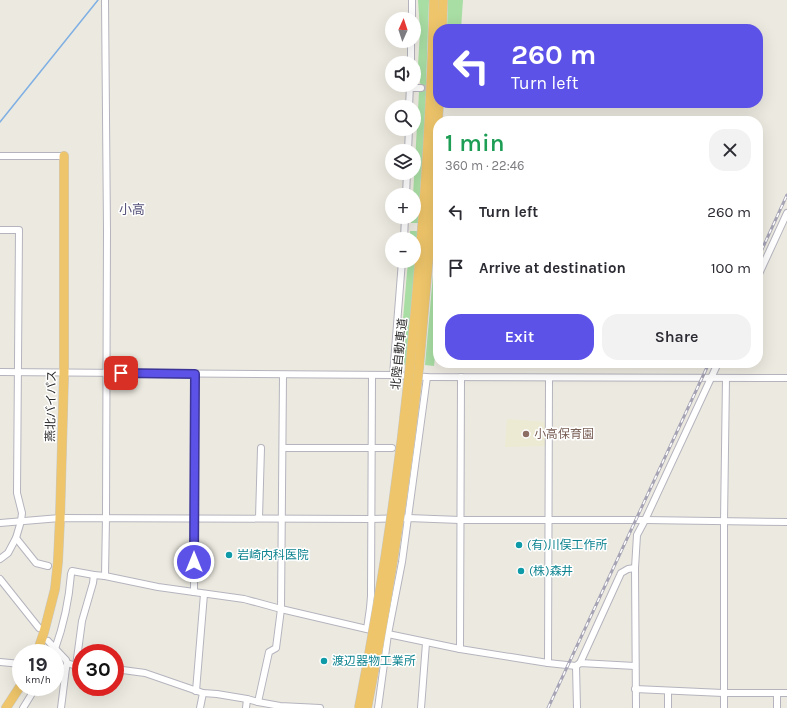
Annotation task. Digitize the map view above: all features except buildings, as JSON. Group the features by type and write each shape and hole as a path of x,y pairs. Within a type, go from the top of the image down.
{"highway":[{"name":"北陸自動車道","path":"433,24 434,0"},
{"path":"442,24 443,0"},
{"name":"北陸自動車道","path":"367,708 397,539 413,423 433,28"},
{"name":"燕北バイパス","path":"40,644 55,589 60,518 64,373 64,156"},
{"name":"北陸自動車道","path":"359,708 378,602 415,367 431,228 433,197"},
{"path":"6,708 14,696"}],"street":[{"path":"105,0 107,152 105,576"},
{"path":"412,0 412,12"},
{"path":"0,156 64,156"},
{"path":"763,265 787,213"},
{"path":"0,230 19,230 17,493 22,513 16,538 8,553 0,559"},
{"path":"393,376 401,268"},
{"path":"636,708 635,568 637,535 715,368"},
{"path":"0,372 549,378 787,378"},
{"path":"194,592 195,374"},
{"path":"258,702 269,652 276,648 281,609 283,375"},
{"path":"367,629 370,602 372,375"},
{"path":"378,708 388,634 402,562 427,377"},
{"path":"460,649 461,377"},
{"path":"548,663 549,378"},
{"path":"724,708 726,378"},
{"path":"259,518 261,448"},
{"path":"283,448 392,448"},
{"path":"0,523 60,518 106,517 282,519 408,518 460,520 787,522"},
{"path":"16,538 36,563 48,566"},
{"path":"577,708 578,664 620,573 628,569 635,568"},
{"path":"56,644 65,615 72,571 158,587 244,599 388,634 460,649 548,663 635,666"},
{"path":"80,644 82,621 93,584 94,575"},
{"path":"0,579 39,628"},
{"path":"200,708 204,594"},
{"path":"421,708 426,642"},
{"path":"61,708 66,666 66,660 64,658"},
{"path":"0,662 12,663"},
{"path":"66,666 72,666"},
{"path":"124,670 145,673 200,692 247,699 280,706 320,708"},
{"path":"635,689 723,693 787,693"},
{"path":"668,691 668,708"},
{"path":"777,693 777,708"},
{"path":"23,708 30,696"},
{"path":"246,708 247,699"}],"shaded area":[{"name":"小高保育園","path":"507,419 547,422 547,446 505,447"}],"green space":[{"path":"418,0 429,0 426,86 421,84 421,56 419,56 419,48 421,48 421,12 419,12"},
{"path":"448,0 463,0 461,24 447,24"},
{"path":"426,91 421,180 421,144 416,144 416,136 421,136 421,100 419,100 419,92"},
{"path":"414,180 421,180 420,188 413,188"},
{"path":"407,268 415,268 406,365 399,365"},
{"path":"433,275 433,366 425,365"}],"waterway":[{"path":"0,122 98,0"}],"tunnel":[{"path":"421,88 433,88"}],"railway":[{"path":"763,247 787,195"},
{"path":"548,708 707,368"}],"place":[{"name":"小高保育園","path":"526,434"},
{"name":"(有)川俣工作所","path":"519,545"},
{"name":"岩崎内科医院","path":"229,555"},
{"name":"(株)森井","path":"521,571"},
{"name":"渡辺器物工業所","path":"324,661"}],"district":[{"name":"小高","path":"132,209"}],"route":[{"path":"121,373 195,374 194,562"}]}
